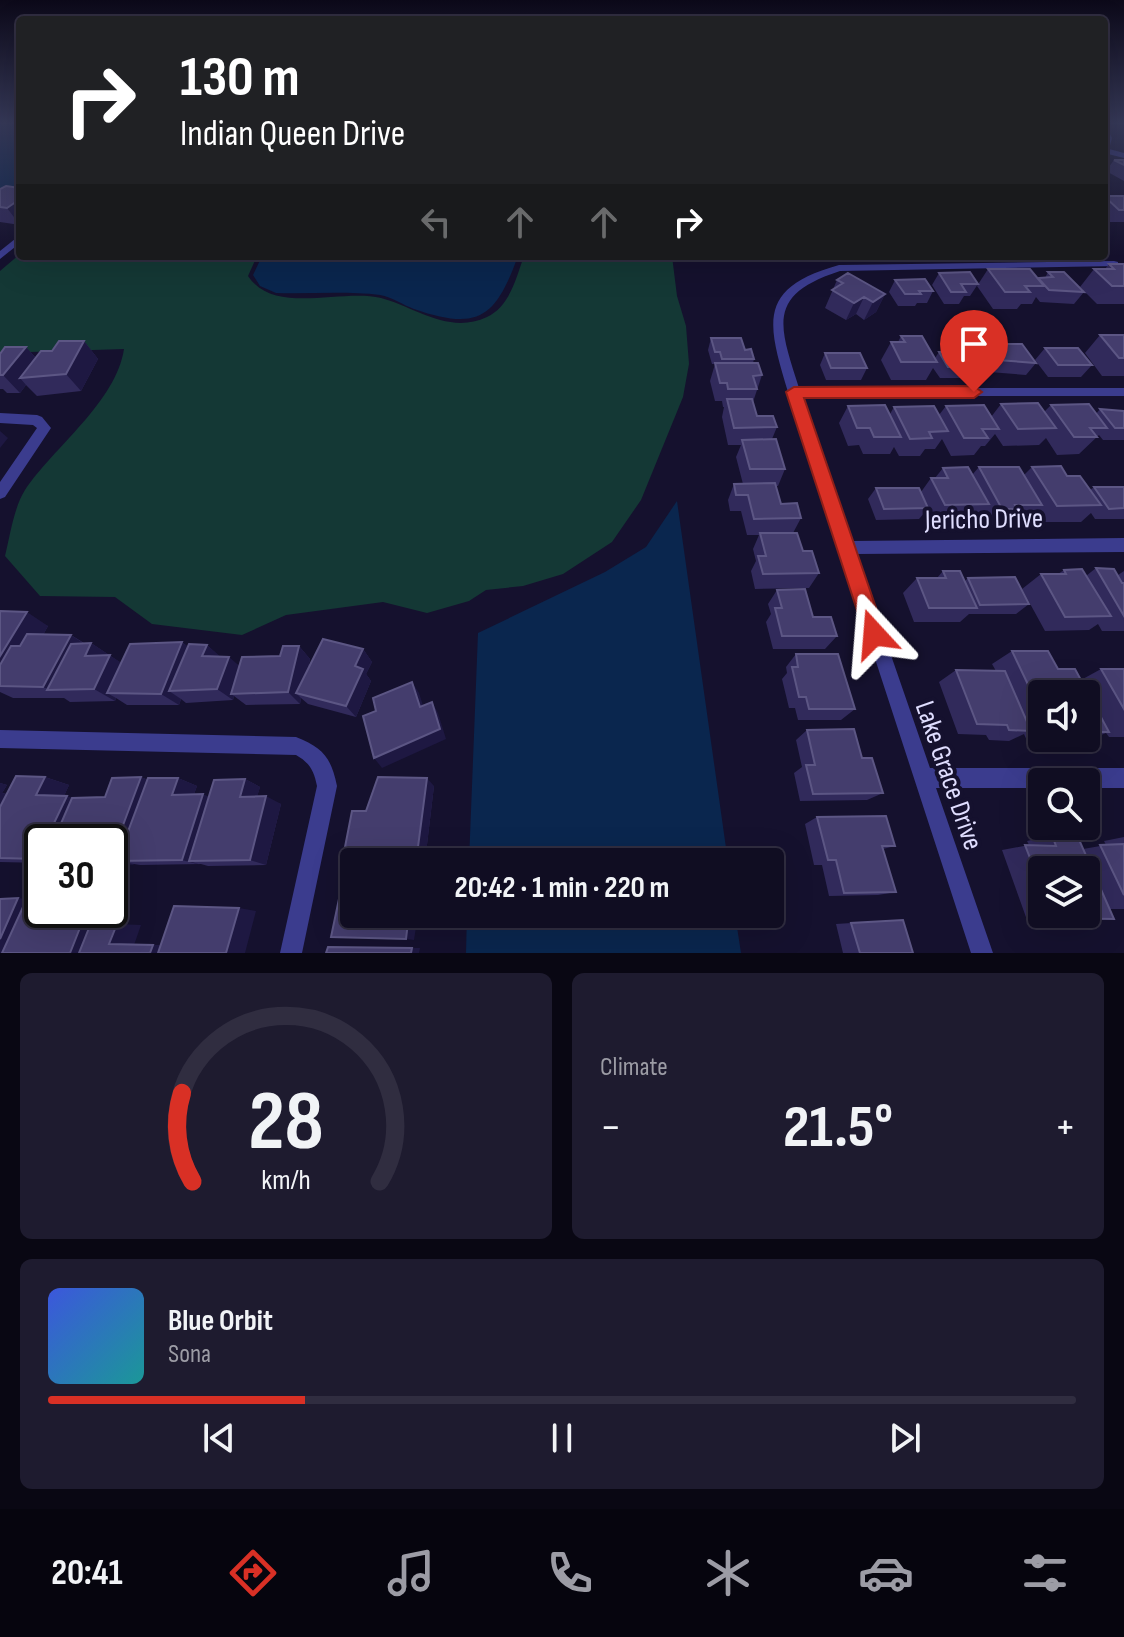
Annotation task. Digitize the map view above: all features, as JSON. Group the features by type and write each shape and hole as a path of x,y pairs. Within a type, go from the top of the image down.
{"street":[{"path":"0,256 16,242"},
{"name":"Lake Grace Drive","path":"982,953 794,392 776,333 777,312 792,288 820,273 863,266 1114,264"},
{"path":"794,392 1124,392"},
{"path":"0,418 30,418 44,428 0,493"},
{"name":"Jericho Drive","path":"845,548 1124,545"},
{"path":"0,739 296,746 308,750 324,769 327,786 291,953"},
{"path":"923,778 1124,778"}],"green space":[{"path":"16,257 16,260 255,260 248,276 260,288 275,295 291,298 381,298 432,318 459,323 473,322 495,312 507,299 523,260 672,260 677,296 686,326 689,364 683,397 641,500 612,542 563,574 523,586 486,590 469,601 427,613 383,602 286,615 242,635 152,624 115,597 40,596 5,556 15,513 25,490 97,406 119,369 124,349 0,353 0,271"}],"water":[{"path":"0,167 16,167 16,193 0,199"},
{"path":"260,260 516,260 502,293 493,305 482,314 455,319 414,309 380,295 276,293 260,286 253,275"},
{"path":"677,501 726,848 470,848 478,633 605,572 646,547"},
{"path":"467,928 737,928 741,953 466,953"}],"building":[{"path":"16,187 16,202 7,208 0,207 0,189"},
{"path":"1108,196 1124,196 1124,210 1119,210"},
{"path":"1109,264 1124,264 1124,286 1112,286 1094,269 1114,269"},
{"path":"988,269 1030,269 1044,286 1025,286 1030,292 1005,292"},
{"path":"970,272 978,284 961,284 966,292 951,292 939,273"},
{"path":"1048,272 1064,272 1084,292 1049,290 1038,278 1053,277"},
{"path":"848,273 885,294 873,302 864,297 854,303 832,290 843,283 837,280"},
{"path":"925,279 933,291 919,291 921,294 905,294 895,280"},
{"path":"1100,335 1124,335 1124,358 1119,358"},
{"path":"901,336 922,336 937,362 901,362 891,342 905,342"},
{"path":"711,338 741,338 745,350 751,349 754,359 722,359 720,352 715,352"},
{"path":"59,341 84,341 66,374 20,378 41,351 52,351"},
{"path":"986,344 1022,344 1036,363 997,360"},
{"path":"5,347 26,347 0,375 0,354"},
{"path":"1045,348 1078,348 1092,365 1058,365"},
{"path":"939,352 972,352 982,366 948,367"},
{"path":"825,353 860,353 867,368 831,368"},
{"path":"715,363 758,363 762,375 753,376 757,389 728,389 727,383 720,383"},
{"path":"727,399 752,399 757,416 773,416 777,427 734,428"},
{"path":"1038,403 1056,428 1018,429 1001,404"},
{"path":"1089,404 1107,428 1090,428 1097,437 1074,437 1051,405"},
{"path":"885,405 901,437 874,437 870,428 857,428 848,406"},
{"path":"984,405 999,429 982,429 988,438 964,438 946,406"},
{"path":"934,406 948,431 929,432 932,438 910,439 894,407"},
{"path":"1100,409 1124,411 1124,428 1115,428"},
{"path":"776,439 785,469 750,469 742,440"},
{"path":"1061,466 1067,476 1080,476 1101,505 1057,506 1032,467"},
{"path":"968,467 989,504 945,505 931,478 948,478 943,468"},
{"path":"979,467 1019,467 1042,505 1015,505 1017,509 1002,509"},
{"path":"775,483 781,504 797,503 801,518 754,519 748,495 736,495 734,484"},
{"path":"1094,487 1124,487 1124,508 1109,509"},
{"path":"876,488 919,488 928,508 884,509"},
{"path":"760,533 797,533 803,551 812,551 819,573 763,574 758,556 766,556"},
{"path":"1096,568 1114,569 1124,583 1124,616"},
{"path":"1082,569 1111,616 1065,617 1041,574 1066,574 1064,570"},
{"path":"943,571 960,571 977,608 929,608 917,578 946,578"},
{"path":"1015,577 1029,604 980,605 968,578"},
{"path":"805,589 813,617 831,617 837,636 782,636 775,608 782,608 777,590"},
{"path":"0,611 27,612 0,656"},
{"path":"27,634 71,635 43,687 0,686 0,665 11,646 20,646"},
{"path":"323,639 363,649 355,666 363,669 346,706 296,693"},
{"path":"182,642 161,694 107,693 130,644"},
{"path":"91,643 85,656 110,655 94,689 47,690 71,644"},
{"path":"189,644 207,645 202,656 229,657 217,689 169,691"},
{"path":"283,646 299,646 288,692 231,694 242,657 280,656"},
{"path":"1012,651 1048,651 1058,669 1075,669 1081,680 1028,680 1028,685"},
{"path":"796,654 838,654 855,709 809,709 806,697 799,697 792,667 798,667"},
{"path":"1101,669 1124,669 1124,709"},
{"path":"956,670 1005,671 1028,724 1028,731 1009,730 1007,725 977,724"},
{"path":"412,682 420,707 432,702 440,729 374,758 363,716 376,711 373,698"},
{"path":"1100,715 1109,732 1100,732"},
{"path":"854,729 862,758 872,758 883,793 813,794 806,765 815,765 807,730"},
{"path":"16,776 45,777 36,795 67,796 54,824 24,824 24,859 0,858 0,807"},
{"path":"141,777 123,824 61,824 72,798 105,797 112,778"},
{"path":"378,777 427,778 418,847 345,847 352,811 366,811"},
{"path":"148,778 178,778 172,795 203,794 182,860 128,861 128,832"},
{"path":"245,779 240,797 266,796 250,860 189,861 214,780"},
{"path":"886,816 895,846 882,846 896,892 844,893 836,860 828,860 817,817"},
{"path":"1054,840 1079,840 1086,856 1029,856 1025,845 1056,846"},
{"path":"1124,844 1124,895 1100,845"},
{"path":"1100,887 1114,919 1100,919"},
{"path":"340,894 340,928 407,928 406,939 331,937"},
{"path":"18,898 0,939 0,899"},
{"path":"174,906 239,908 226,953 158,953"},
{"path":"23,907 24,928 80,928 70,953 2,953"},
{"path":"903,920 913,953 860,953 851,923"},
{"path":"89,928 115,928 109,944 153,945 150,953 79,953"},
{"path":"328,947 412,948 411,953 326,953"}],"route":[{"path":"874,634 794,392 974,392"}]}
